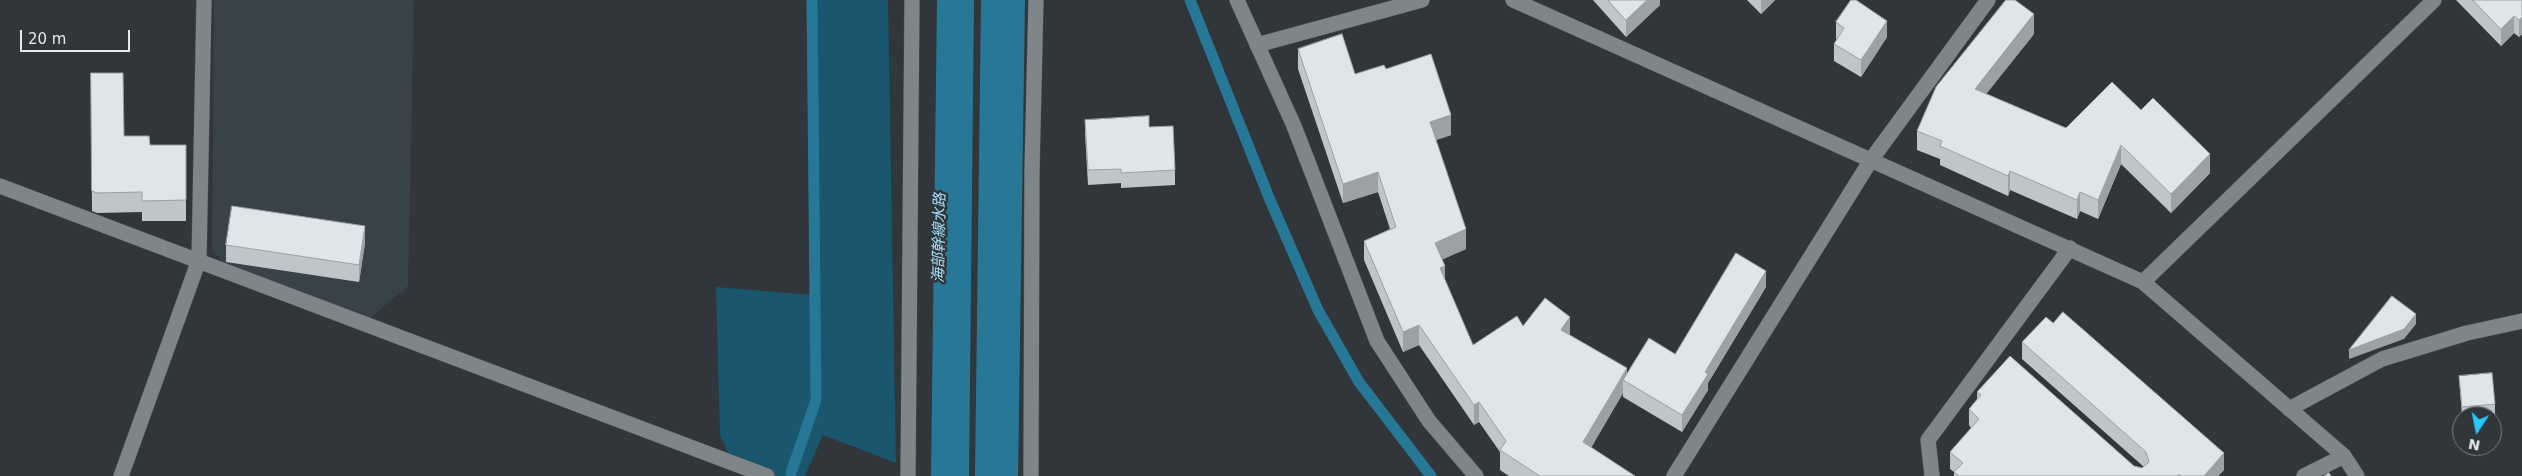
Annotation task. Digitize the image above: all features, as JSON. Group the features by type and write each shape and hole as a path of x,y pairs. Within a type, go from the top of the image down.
{"street":[{"path":"121,476 200,260 204,0"},
{"path":"908,476 912,0"},
{"path":"1031,476 1032,170 1036,0"},
{"path":"1236,0 1294,126 1377,341 1429,421 1476,476"},
{"path":"1257,45 1422,0"},
{"path":"1513,0 1541,6 1871,160 2143,282 2344,456 2357,476"},
{"path":"1674,476 1871,160 1988,0"},
{"path":"2143,282 2434,0"},
{"path":"0,186 768,476"},
{"path":"1932,476 1928,440 2070,248"},
{"path":"2289,408 2382,359 2467,333 2522,321"},
{"path":"1996,348 2010,361"},
{"path":"2304,476 2344,456"}],"shaded area":[{"path":"214,0 414,0 408,286 369,319 225,265 212,249"},
{"path":"808,0 888,0 896,463 823,435 805,476 776,476 729,454 720,435 716,287 813,295"}],"water":[{"name":"海部幹線水路","path":"937,0 974,0 969,476 931,476"},
{"path":"981,0 1025,0 1018,476 975,476"}],"building":[{"path":"1608,0 1647,0 1626,20"},
{"path":"1851,0 1856,0 1887,21 1861,60 1834,44 1844,28 1836,22"},
{"path":"2006,0 2015,0 2034,14 1975,89 2066,128 2112,82 2141,110 2153,98 2210,154 2171,194 2121,145 2098,200 2080,192 2077,200 2010,171 2008,176 1940,146 1942,141 1917,131 1936,87"},
{"path":"2473,0 2522,0 2522,17 2519,20 2514,16 2501,29"},
{"path":"1342,34 1355,74 1384,65 1386,69 1431,54 1451,115 1430,122 1466,229 1435,243 1445,266 1440,268 1473,345 1517,316 1523,326 1545,298 1570,317 1561,330 1627,368 1583,442 1635,476 1540,476 1500,450 1506,441 1479,402 1474,405 1419,325 1403,332 1364,241 1396,227 1378,172 1343,184 1298,49"},
{"path":"91,73 123,73 124,136 149,136 150,145 186,145 186,200 142,201 142,192 97,193 92,191"},
{"path":"1149,116 1149,127 1173,126 1175,170 1121,173 1121,169 1088,170 1085,120"},
{"path":"232,206 365,226 359,265 226,245"},
{"path":"1736,253 1766,271 1705,372 1708,374 1682,415 1623,380 1649,338 1675,354"},
{"path":"2392,296 2416,314 2404,329 2349,350"},
{"path":"2063,312 2224,453 2204,476 2181,476 2179,474 2177,476 1959,476 1954,472 1963,463 1950,452 1979,419 1969,409 1981,395 1977,392 2010,356 2134,466 2142,468 2149,462 2146,452 2022,342 2046,317 2053,323"},
{"path":"2492,373 2495,404 2462,406 2459,376"}],"waterway":[{"path":"791,473 816,400 812,0"},
{"path":"1190,0 1270,200 1318,310 1359,382 1431,476"}]}
